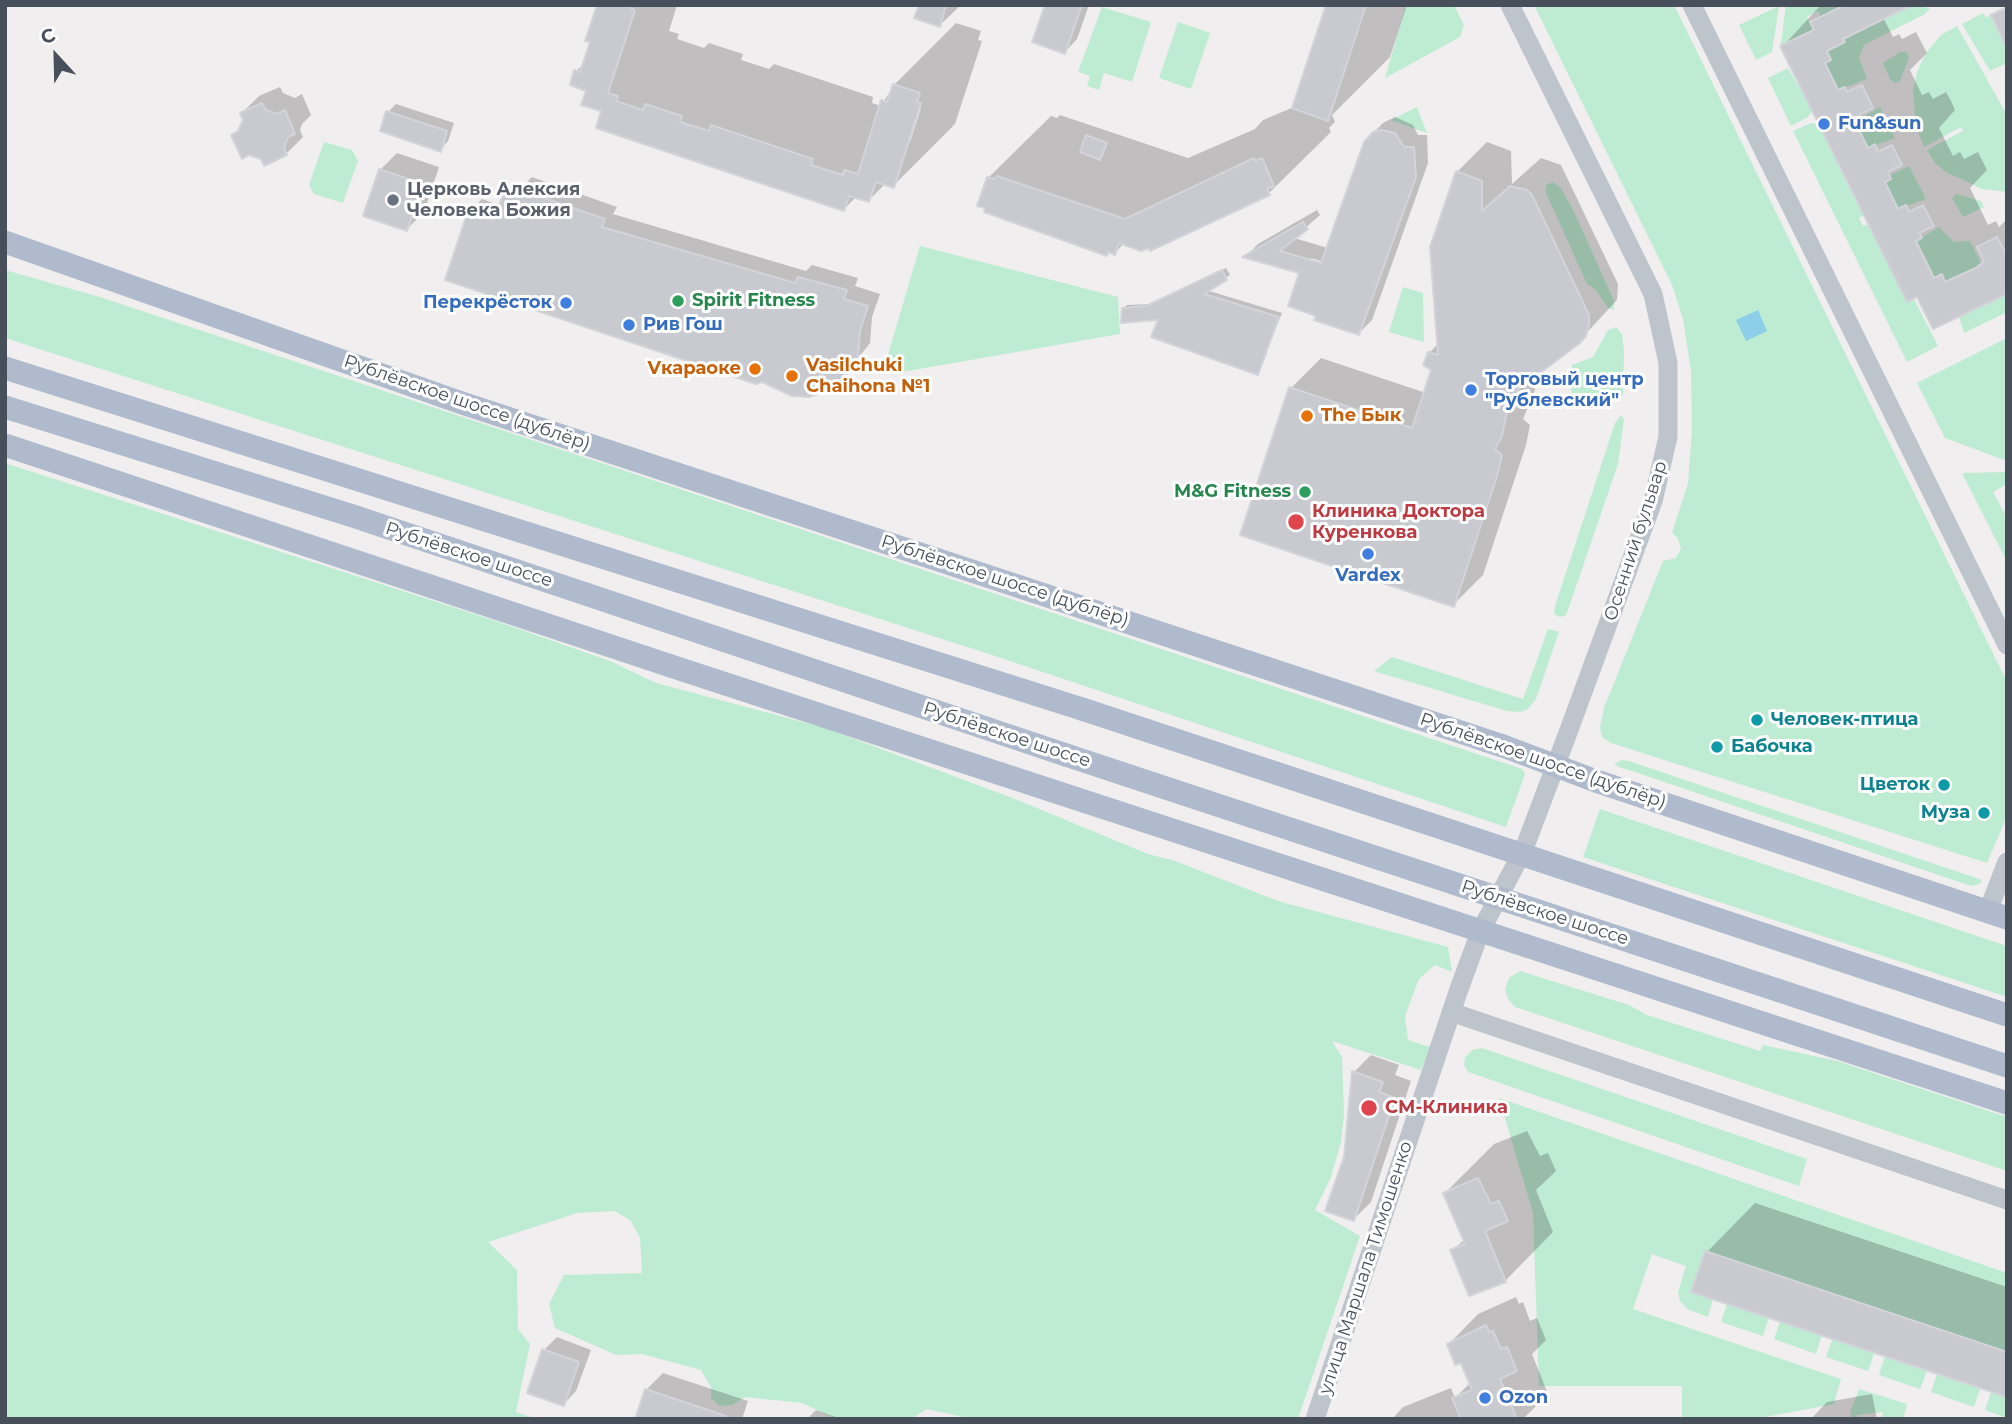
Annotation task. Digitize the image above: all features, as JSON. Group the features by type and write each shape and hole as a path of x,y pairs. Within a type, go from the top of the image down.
{"main road":[{"name":"Рублёвское шоссе (дублёр)","path":"5,242 459,402 1363,699 1997,914"},
{"path":"5,251 92,271"},
{"path":"5,368 1082,709 2007,1015"},
{"name":"Рублёвское шоссе","path":"5,407 353,516 2007,1066"},
{"path":"5,445 2007,1103"}],"street":[{"name":"Осенний бульвар","path":"1510,5 1644,273 1662,330 1668,363 1669,422 1657,487 1555,766"},
{"path":"1692,5 2007,645"},
{"name":"улица Маршала Тимошенко","path":"1315,1419 1480,932 1524,849 1555,766"},
{"path":"1997,914 2007,862"},
{"path":"1451,1012 2007,1200"}],"green space":[{"path":"1406,5 1454,5 1464,25 1460,37 1385,78"},
{"path":"1534,5 1674,5 2007,682 2007,816 1987,863 1611,743 1602,737 1600,728 1604,708 1663,561 1676,558 1681,548 1677,537 1672,533 1688,483 1692,430 1691,371 1683,319 1672,285"},
{"path":"1786,5 1845,5 1821,17 1818,11 1807,17 1814,32 1783,45"},
{"path":"1908,5 1930,8 1925,14 1864,45 1859,58 1867,79 1838,90 1825,63 1831,60 1827,51 1844,42 1843,39"},
{"path":"1779,6 1772,52 1756,60 1739,25"},
{"path":"1102,7 1151,22 1132,82 1104,73 1099,90 1087,86 1090,76 1078,72"},
{"path":"1983,13 1986,18 1990,15 2007,49 2007,63 1990,71 1962,24"},
{"path":"1178,22 1210,33 1191,89 1159,78"},
{"path":"1957,26 2007,115 2007,192 1982,189 1946,172 1935,163 1927,150 1963,131 1961,127 1924,147 1916,127 1913,90 1917,72 1926,53 1941,35"},
{"path":"1900,52 1906,52 1909,57 1900,81 1895,83 1890,79 1883,63"},
{"path":"1788,68 1799,87 1804,85 1813,103 1809,105 1812,111 1808,117 1791,126 1768,78"},
{"path":"1417,107 1427,133 1391,120"},
{"path":"1880,107 1895,138 1868,148 1855,122"},
{"path":"1811,123 1818,124 1829,146 1835,144 1844,162 1838,165 1859,207 1865,205 1869,213 1859,218 1863,226 1869,224 1907,302 1914,299 1938,346 1907,362 1793,131"},
{"path":"324,142 352,150 358,161 343,203 314,194 309,185"},
{"path":"1909,166 1926,199 1898,209 1885,182 1891,179 1890,175"},
{"path":"1553,182 1561,188 1576,216 1614,301 1614,310 1608,308 1595,289 1587,284 1546,193 1546,185"},
{"path":"1956,194 1981,201 1984,207 1963,217 1952,198"},
{"path":"1939,227 1954,242 1970,241 1981,263 1977,265 1981,273 1957,285 1954,278 1945,282 1942,274 1934,278 1916,241"},
{"path":"920,246 1118,297 1120,334 896,373 885,365"},
{"path":"5,270 103,298 695,494 1522,769 1525,774 1506,827 992,655 5,338"},
{"path":"1403,287 1423,293 1424,342 1389,332"},
{"path":"2007,294 2007,312 1964,333 1959,317"},
{"path":"1616,327 1622,334 1624,352 1623,395 1612,401 1571,408 1572,365 1593,357 1608,330"},
{"path":"2007,338 2007,461 1945,438 1917,383"},
{"path":"1621,415 1624,419 1618,464 1568,610 1565,616 1559,617 1554,613 1555,606 1615,423"},
{"path":"5,463 496,621 610,661 656,683 825,728 1015,799 1148,854 1175,861 1278,901 1448,947 1452,972 1435,965 1419,979 1405,1016 1408,1040 1430,1047 1421,1070 1332,1041 1342,1057 1344,1114 1341,1142 1331,1177 1315,1210 1360,1236 1298,1419 972,1419 927,1409 911,1419 836,1419 802,1403 745,1397 732,1405 720,1406 711,1398 711,1387 701,1370 642,1354 616,1355 555,1328 549,1304 564,1275 642,1273 640,1238 631,1221 615,1211 577,1213 488,1242 517,1270 518,1329 530,1344 516,1412 537,1419 5,1419"},
{"path":"2007,472 2007,484 1993,492 2007,518 2007,562 1962,473"},
{"path":"1548,629 1559,632 1536,699 1528,709 1520,712 1507,711 1374,671 1392,657 1523,699"},
{"path":"1621,760 1982,880 1980,884 1971,886 1614,765"},
{"path":"1600,809 2007,946 2007,997 1583,857"},
{"path":"1520,971 1629,1005 1647,1015 1760,1051 1763,1045 1837,1061 2007,1117 2007,1171 1515,1007 1508,999 1505,989 1509,978"},
{"path":"1482,1048 1807,1159 1799,1186 1468,1072 1464,1065 1465,1058 1472,1050"},
{"path":"1499,1098 2007,1273 2007,1352 1705,1251 1691,1291 1713,1299 1708,1317 1687,1309 1680,1301 1678,1292 1686,1266 1652,1254 1633,1309 1841,1379 1834,1404 1755,1419 1682,1419 1682,1386 1539,1386 1533,1213"},
{"path":"1727,1304 1769,1317 1763,1336 1721,1322"},
{"path":"1780,1321 1822,1335 1816,1354 1774,1339"},
{"path":"1832,1339 1874,1353 1868,1371 1826,1357"},
{"path":"1885,1356 1927,1371 1920,1389 1879,1375"},
{"path":"1937,1374 1980,1389 1974,1407 1931,1392"},
{"path":"1859,1389 1907,1404 1903,1419 1881,1419 1883,1412 1857,1415 1857,1419 1852,1419 1850,1413"},
{"path":"1991,1392 2007,1397 2007,1418 1985,1410"}],"water":[{"path":"1758,310 1767,331 1746,341 1736,320"}],"building":[{"path":"597,5 632,5 631,9 635,10 608,93 618,96 616,101 643,110 645,104 682,116 680,122 709,131 711,125 813,159 811,165 843,175 844,170 858,174 881,100 887,102 893,84 920,93 917,102 921,103 894,188 876,182 869,202 849,196 844,211 596,128 601,111 581,105 586,91 570,85 574,70 580,72 590,42 585,41"},
{"path":"919,5 946,5 940,27 914,18"},
{"path":"1045,5 1082,5 1065,54 1032,42"},
{"path":"1326,5 1366,5 1328,121 1292,108"},
{"path":"1845,5 1912,5 1843,39 1845,42 1827,51 1831,60 1825,63 1838,90 1845,87 1847,92 1862,85 1873,108 1859,115 1861,119 1855,122 1868,148 1875,144 1878,152 1892,145 1902,165 1888,172 1891,179 1885,182 1898,209 1906,205 1909,212 1923,205 1934,226 1919,233 1922,238 1916,241 1934,278 1942,274 1945,282 1978,267 1984,261 1977,247 1997,237 2007,256 2007,294 1933,329 1917,297 1907,302 1780,46 1814,30 1810,22"},
{"path":"2007,7 2007,49 1991,15"},
{"path":"262,103 266,110 277,114 285,110 295,134 288,137 284,148 287,155 264,166 261,159 249,155 242,159 231,135 238,131 243,120 240,113"},
{"path":"386,111 447,131 441,152 380,131"},
{"path":"1381,130 1395,133 1404,147 1414,147 1416,177 1359,335 1314,320 1316,316 1288,306 1299,273 1242,257 1303,222 1308,229 1280,251 1321,263 1364,142 1373,132"},
{"path":"1086,135 1107,143 1100,160 1080,152"},
{"path":"1254,158 1255,161 1262,158 1274,186 1267,189 1270,195 1150,251 1149,248 1141,251 1119,243 1115,255 1108,252 1107,256 984,212 985,208 977,206 987,177 995,179 997,176 1125,219"},
{"name":"Церковь Алексия Человека Божия","path":"379,169 423,184 407,231 363,216"},
{"name":"Торговый центр \"Рублевский\"","path":"1456,171 1482,181 1482,211 1510,186 1527,190 1532,195 1589,315 1589,324 1586,336 1580,343 1504,400 1507,411 1502,436 1495,449 1502,455 1497,476 1454,607 1240,535 1289,387 1412,428 1431,370 1423,365 1428,352 1438,355 1430,247"},
{"path":"518,189 605,219 602,227 795,283 798,277 847,290 844,299 868,306 860,331 858,357 853,368 830,390 809,397 792,396 762,382 756,384 445,280 468,211 494,220 503,194 515,197"},
{"path":"1222,270 1227,280 1204,294 1279,317 1258,375 1151,337 1158,320 1121,323 1122,308 1146,306"},
{"path":"1352,1071 1383,1082 1379,1092 1395,1098 1354,1221 1325,1211 1344,1157"},
{"path":"1478,1178 1491,1204 1499,1201 1508,1221 1485,1231 1506,1282 1469,1296 1450,1250 1465,1244 1443,1193"},
{"path":"1705,1251 2007,1352 2007,1397 1691,1292"},
{"path":"1486,1325 1489,1332 1493,1331 1501,1349 1507,1347 1517,1371 1500,1379 1517,1419 1461,1419 1452,1398 1472,1390 1461,1363 1455,1365 1447,1344"},
{"path":"542,1349 579,1362 564,1406 527,1393"},
{"path":"645,1389 726,1416 726,1419 635,1419"}],"place":[{"name":"Fun&sun","path":"1824,124"},
{"name":"Церковь Алексия Человека Божия","path":"393,200"},
{"name":"Spirit Fitness","path":"678,301"},
{"name":"Перекрёсток","path":"566,303"},
{"name":"Рив Гош","path":"629,325"},
{"name":"Vкараоке","path":"755,369"},
{"name":"Vasilchuki Chaihona №1","path":"792,376"},
{"name":"Торговый центр \"Рублевский\"","path":"1471,390"},
{"name":"The Бык","path":"1307,416"},
{"name":"M&G Fitness","path":"1305,492"},
{"name":"Клиника Доктора Куренкова","path":"1296,522"},
{"name":"Vardex","path":"1368,554"},
{"name":"Человек-птица","path":"1757,720"},
{"name":"Бабочка","path":"1717,747"},
{"name":"Цветок","path":"1944,785"},
{"name":"Муза","path":"1984,813"},
{"name":"СМ-Клиника","path":"1369,1108"},
{"name":"Ozon","path":"1485,1398"}]}
